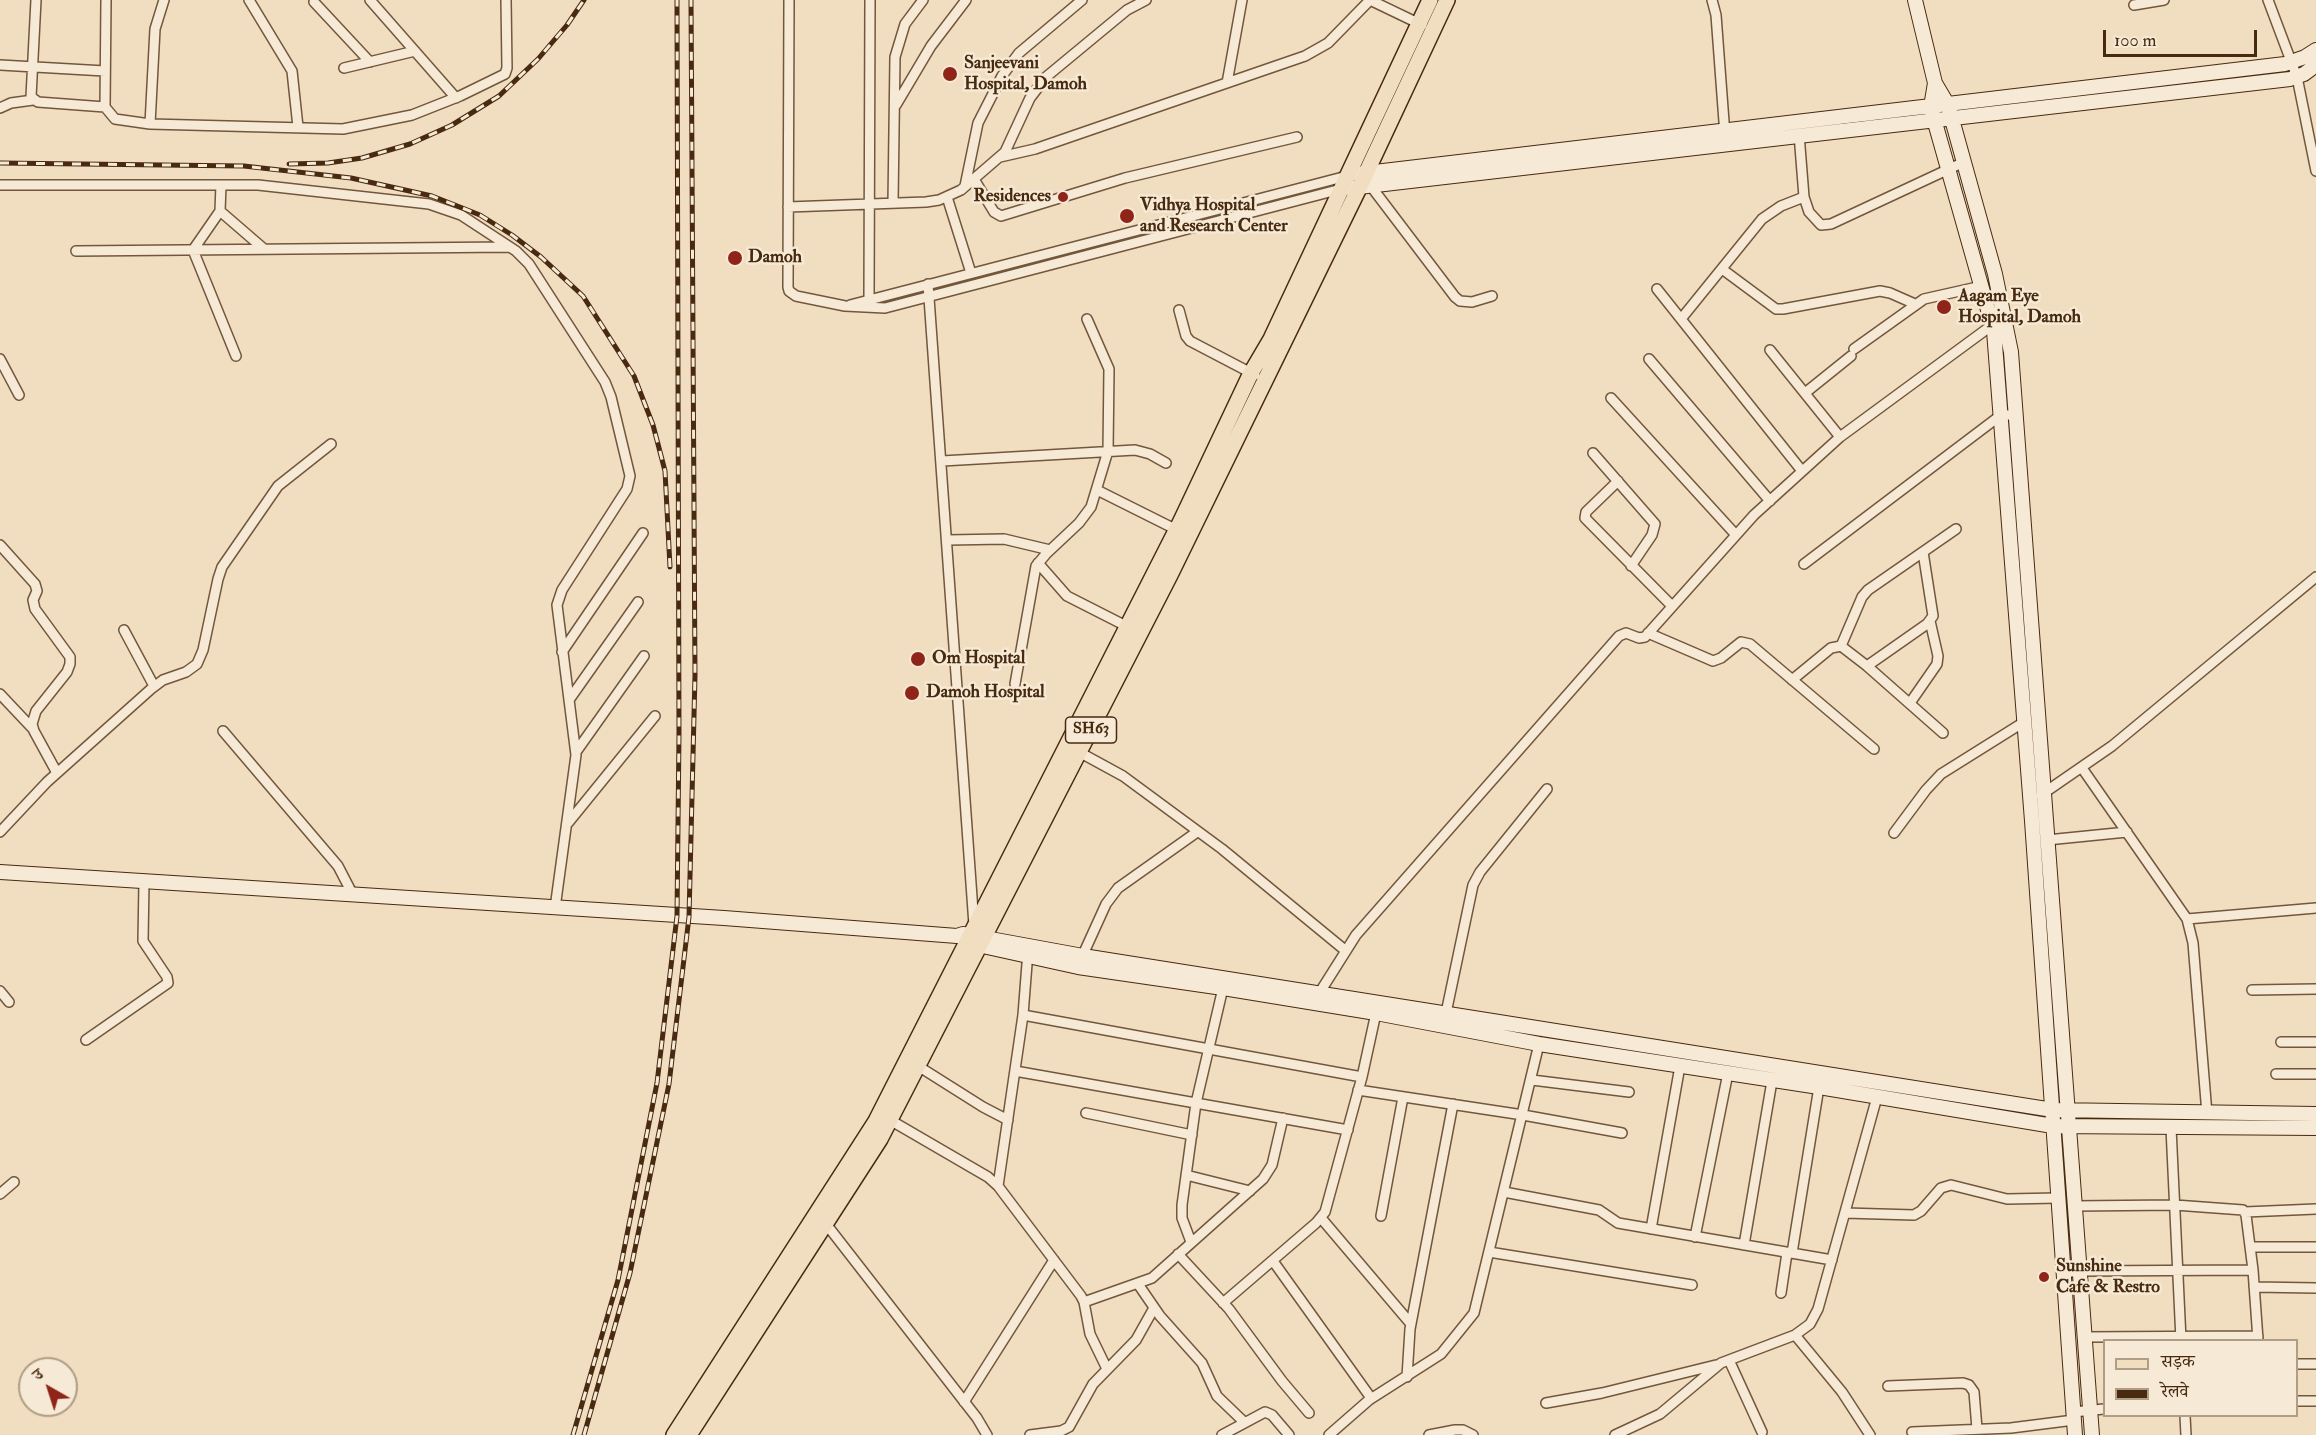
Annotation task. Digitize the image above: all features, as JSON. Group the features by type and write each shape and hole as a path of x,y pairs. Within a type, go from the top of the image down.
{"main road":[{"name":"SH63","path":"689,1435 822,1218 876,1121 972,937 1140,634 1183,533 1258,377 1271,339 1320,253 1366,181 1426,27 1430,0"},
{"name":"SH63","path":"1320,253 1344,182 1426,27 1447,0"},
{"path":"1915,0 1935,83 1949,112 1995,274 2001,415 2024,722 2047,840 2092,1435"},
{"path":"1949,112 2293,62 2316,50"},
{"path":"1344,182 1933,113 2297,77 2316,65"},
{"path":"1935,83 1933,113 1948,170 1982,286 2011,352 2023,521 2053,1126 2075,1435"},
{"path":"1725,137 1799,134 1857,122"},
{"path":"2009,523 2023,521"},
{"name":"SH63","path":"1080,742 1126,626 1183,533"},
{"path":"0,872 740,919 972,937 1080,962 1376,1013 1539,1044 2053,1126 2316,1128"},
{"name":"SH63","path":"674,1435 822,1218 875,1147 918,1066 972,937"},
{"path":"1080,962 1320,992 2068,1112 2316,1114"}],"street":[{"path":"33,100 30,94 34,67 36,0"},
{"path":"106,0 105,107 115,119 150,124 343,129 412,115 456,98 506,73 502,1"},
{"path":"150,124 155,29 164,0"},
{"path":"249,0 292,71 298,127"},
{"path":"370,0 456,98"},
{"path":"789,0 789,291 796,296 845,306 885,308 1187,229 1344,182"},
{"path":"869,299 870,0"},
{"path":"893,203 895,57 899,39 906,24 923,0"},
{"path":"894,108 931,46 966,0"},
{"path":"965,187 978,123 1002,76 1019,53 1082,0"},
{"path":"788,207 926,202 947,197 965,187 1000,157 1008,146 1030,98 1046,77 1127,10 1146,0"},
{"path":"1227,83 1242,0"},
{"path":"1000,157 1035,149 1305,56 1322,48 1370,0 1426,27"},
{"path":"1712,0 1716,15 1725,137"},
{"path":"2134,5 2164,0"},
{"path":"2268,0 2293,62 2316,171"},
{"path":"314,2 369,62"},
{"path":"344,68 415,51"},
{"path":"0,65 105,71"},
{"path":"0,108 11,103 33,100 105,107"},
{"path":"1799,134 1804,197 1816,221 1821,225 1826,225 1964,162"},
{"path":"974,179 994,212 1001,216 1125,178 1297,138"},
{"path":"1366,181 1455,297 1465,302 1472,302 1492,296"},
{"path":"845,306 1184,218 1344,182"},
{"path":"0,185 284,186 429,204 460,215 509,247 540,277 605,382 611,397 630,476 627,489 558,597 556,613 576,752 555,908"},
{"path":"193,250 220,211 221,185"},
{"path":"947,197 971,273"},
{"path":"1681,319 1768,214 1804,197"},
{"path":"220,211 264,249"},
{"path":"1184,218 1187,229"},
{"path":"1120,235 1123,246"},
{"path":"76,251 509,247"},
{"path":"193,250 236,356"},
{"path":"1056,251 1060,262"},
{"path":"1722,269 1776,309 1880,291 1915,304"},
{"path":"928,284 948,540 972,937"},
{"path":"1805,393 1852,352 1915,304 1931,297 1982,286"},
{"path":"1657,289 1802,471"},
{"path":"1179,310 1186,336 1190,341 1258,377"},
{"path":"1015,684 1034,573 1038,563 1086,515 1095,501 1108,451 1109,369 1087,319"},
{"path":"1320,992 1356,935 1619,636 1626,633 1642,638 1736,535 1840,437 1998,321"},
{"path":"1770,350 1840,437"},
{"path":"0,359 19,395"},
{"path":"1649,359 1770,501"},
{"path":"1611,398 1736,535"},
{"path":"1804,564 2001,415 2015,415"},
{"path":"0,832 57,773 154,686 186,672 196,664 203,650 222,567 278,486 331,444"},
{"path":"942,460 1143,451 1166,463"},
{"path":"1593,453 1655,524 1652,535 1631,566"},
{"path":"1618,481 1587,512 1585,518 1672,606"},
{"path":"1097,490 1183,533"},
{"path":"1841,646 1864,593 1956,529"},
{"path":"562,652 643,533"},
{"path":"948,540 1004,538 1050,550"},
{"path":"0,545 35,584 37,591 33,600 35,609 70,657 67,672 36,711 32,724 33,729"},
{"path":"1910,703 1937,664 1938,656 1930,621 1933,611 1923,552"},
{"path":"1038,563 1067,596 1140,634"},
{"path":"2037,796 2112,746 2316,577"},
{"path":"569,700 638,602"},
{"path":"1867,666 1930,621"},
{"path":"124,630 154,686"},
{"path":"1648,633 1713,661 1721,658 1738,644 1745,642 1874,749"},
{"path":"1841,646 1943,733"},
{"path":"1792,680 1832,648 1841,646"},
{"path":"576,752 644,657"},
{"path":"0,694 33,729 57,773"},
{"path":"566,824 656,716"},
{"path":"1894,833 1941,774 2024,722"},
{"path":"223,731 338,866 353,895"},
{"path":"1080,742 1233,858 1346,951"},
{"path":"2082,768 2187,919 2193,943 2207,1114"},
{"path":"1446,1013 1473,885 1480,872 1547,789"},
{"path":"1080,962 1106,904 1118,888 1197,832"},
{"path":"2047,840 2127,832"},
{"path":"86,1041 168,983 167,977 143,941 144,882"},
{"path":"2187,919 2316,908"},
{"path":"998,1185 1023,1015 1028,951"},
{"path":"1191,1242 1181,1212 1196,1103 1223,988"},
{"path":"2252,990 2316,989"},
{"path":"0,991 9,1002"},
{"path":"1223,1303 1321,1218 1328,1206 1362,1077 1376,1013"},
{"path":"1023,1015 1362,1077"},
{"path":"2281,1042 2316,1042"},
{"path":"1329,1435 1371,1398 1407,1377 1441,1353 1474,1313 1539,1044"},
{"path":"918,1066 1008,1120"},
{"path":"1651,1229 1680,1066"},
{"path":"1015,1071 1348,1130"},
{"path":"1695,1237 1728,1073"},
{"path":"2276,1074 2316,1074"},
{"path":"1532,1080 1629,1092"},
{"path":"1744,1245 1772,1081"},
{"path":"1781,1293 1819,1087"},
{"path":"1358,1090 1523,1115 1622,1133"},
{"path":"1381,1216 1403,1097"},
{"path":"1545,1403 1602,1394 1725,1362 1804,1330 1815,1317 1877,1097"},
{"path":"1407,1377 1411,1324 1453,1104"},
{"path":"1086,1113 1192,1135"},
{"path":"1084,1302 1138,1284 1161,1271 1263,1179 1272,1165 1283,1118"},
{"path":"890,1120 998,1185 1084,1302 1088,1328 1107,1369"},
{"path":"2171,1128 2181,1339"},
{"path":"1186,1174 1250,1191"},
{"path":"0,1194 14,1182"},
{"path":"1845,1213 1914,1215 1946,1186 2007,1199 2058,1198"},
{"path":"1504,1192 1599,1210 1613,1222 1832,1260"},
{"path":"2074,1206 2175,1205 2239,1208 2245,1212 2316,1209"},
{"path":"2084,1337 2258,1338 2253,1270 2245,1212"},
{"path":"822,1218 987,1435"},
{"path":"1321,1218 1411,1324"},
{"path":"2250,1247 2316,1247"},
{"path":"1489,1252 1692,1286"},
{"path":"1178,1254 1223,1303 1282,1381 1310,1413"},
{"path":"964,1402 1054,1260"},
{"path":"1273,1261 1371,1398"},
{"path":"2064,1273 2253,1270"},
{"path":"1138,1284 1154,1308 1202,1363 1221,1401 1244,1422"},
{"path":"2254,1287 2316,1288"},
{"path":"1030,1435 1066,1432 1093,1384 1136,1340 1154,1308"},
{"path":"1795,1335 1842,1392 1869,1435"},
{"path":"1615,1435 1630,1432 1660,1414 1725,1362"},
{"path":"1725,1362 1762,1432"},
{"path":"2298,1364 2316,1364"},
{"path":"1888,1386 1963,1383 1968,1385 1974,1392 1977,1430"},
{"path":"2298,1401 2316,1401"},
{"path":"1912,1432 1977,1430 2074,1416 2090,1409 2103,1408"},
{"path":"1222,1435 1261,1413 1268,1413 1289,1435"},
{"path":"2184,1417 2186,1435"},
{"path":"1429,1435 1455,1430 1463,1430 1473,1435"}],"railway":[{"path":"289,164 328,163 362,158 410,144 452,125 499,96 538,59 567,25 584,0"},
{"path":"573,1435 618,1280 657,1083 677,916 679,734 677,0"},
{"path":"584,1435 630,1273 669,1084 689,917 695,675 691,0"},
{"path":"0,163 244,166 351,178 432,196 480,215 541,257 583,296 634,376 653,425 665,471 670,567"}],"place":[{"name":"Sanjeevani Hospital, Damoh","path":"950,74"},
{"name":"Residences","path":"1063,197"},
{"name":"Vidhya Hospital and Research Center","path":"1127,216"},
{"name":"Damoh","path":"735,258"},
{"name":"Aagam Eye Hospital, Damoh","path":"1944,307"},
{"name":"Om Hospital","path":"918,659"},
{"name":"Damoh Hospital","path":"912,693"},
{"name":"Sunshine Cafe & Restro","path":"2044,1277"}]}
